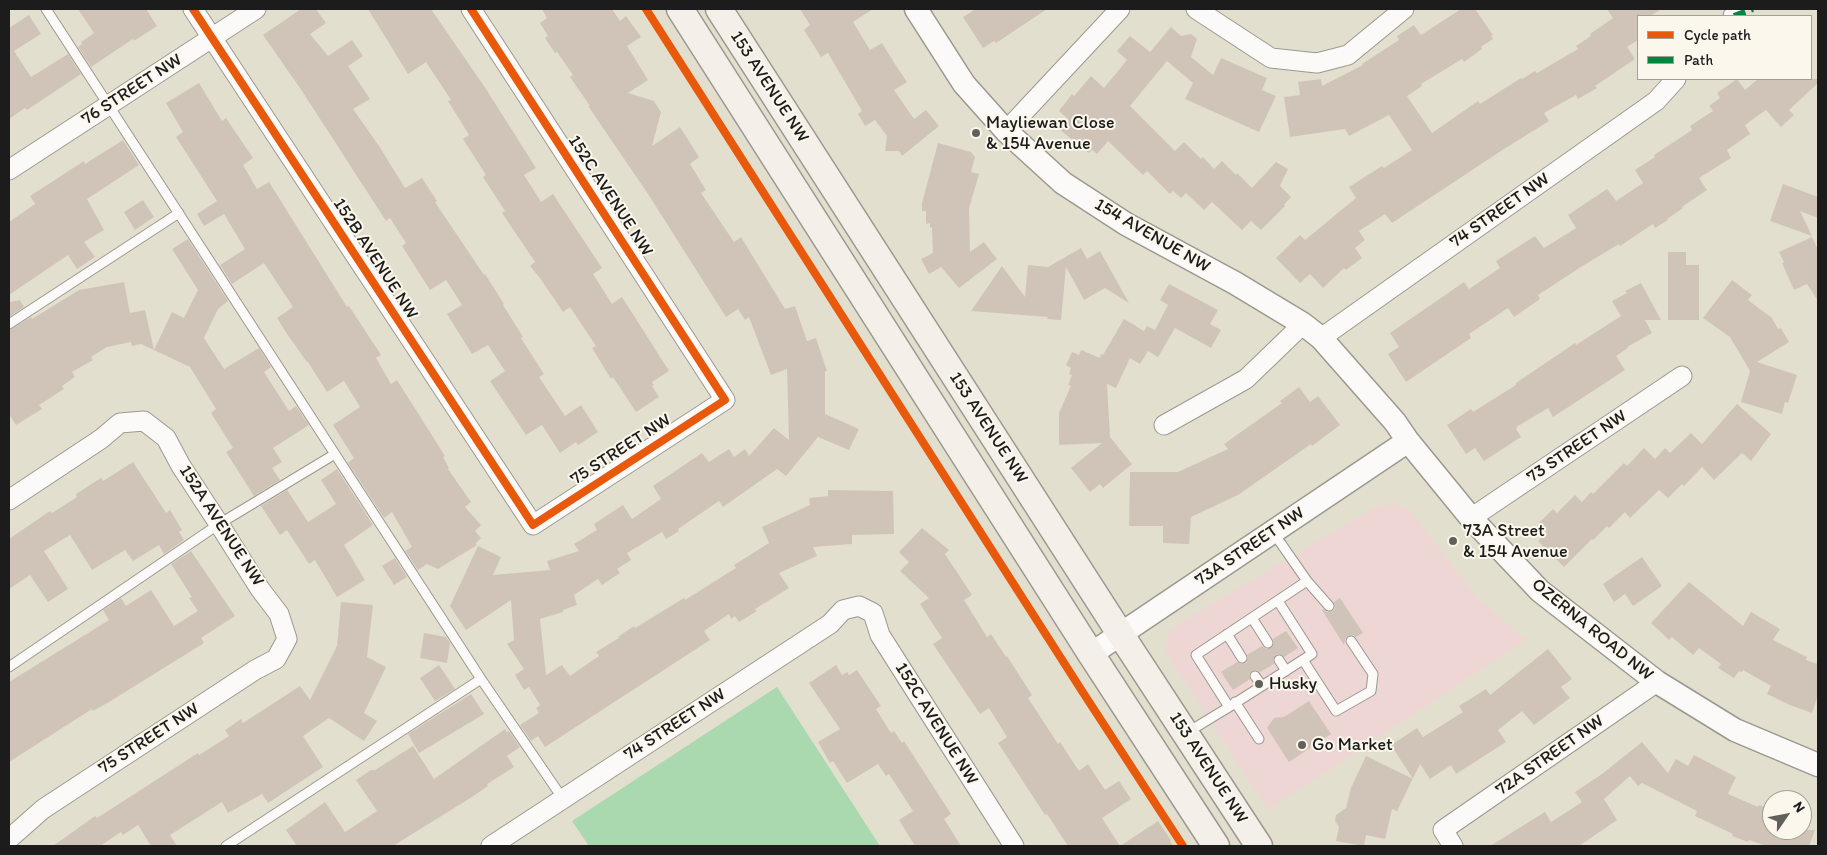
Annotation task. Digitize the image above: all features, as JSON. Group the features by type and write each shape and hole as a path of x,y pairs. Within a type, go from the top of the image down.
{"main road":[{"name":"153 AVENUE NW","path":"680,9 1091,654 1216,846"},
{"name":"153 AVENUE NW","path":"719,9 1121,635 1259,846"}],"street":[{"name":"152B AVENUE NW","path":"193,9 533,525"},
{"name":"76 STREET NW","path":"9,170 256,9"},
{"name":"152C AVENUE NW","path":"471,9 725,400"},
{"name":"154 AVENUE NW","path":"916,9 964,84 1006,131 1063,183 1126,224 1235,283 1303,324 1320,338 1395,422 1408,441"},
{"path":"1006,131 1120,9"},
{"path":"1196,9 1271,58 1317,63 1348,55 1404,9"},
{"name":"74 STREET NW","path":"1320,338 1656,101 1675,80"},
{"path":"1164,425 1246,379 1303,324"},
{"name":"73 STREET NW","path":"1472,518 1682,376"},
{"name":"75 STREET NW","path":"533,525 725,400"},
{"name":"152A AVENUE NW","path":"9,500 101,439 120,423 144,420 166,438 181,466 260,589 279,614 287,639"},
{"name":"73A STREET NW","path":"1091,654 1408,441"},
{"name":"OZERNA ROAD NW","path":"1408,441 1472,518 1540,591 1657,682 1735,730 1818,765"},
{"name":"152C AVENUE NW","path":"859,606 873,613 880,635 1014,846"},
{"name":"74 STREET NW","path":"491,846 830,624 843,610 859,606"},
{"name":"75 STREET NW","path":"9,839 43,809 255,670 276,659 287,639"},
{"name":"72A STREET NW","path":"1453,846 1443,830 1657,682"}],"lane":[{"path":"46,9 481,679 563,799"},
{"path":"9,324 179,214"},
{"path":"9,667 219,524 335,454"},
{"path":"1273,532 1307,581 1329,606"},
{"path":"1259,739 1196,655 1307,581"},
{"path":"1186,734 1312,654 1278,601"},
{"path":"1252,618 1268,643"},
{"path":"1227,634 1242,658"},
{"path":"1303,660 1336,711 1371,691 1372,674 1351,640"},
{"path":"1279,660 1286,671"},
{"path":"1254,676 1262,686"},
{"path":"226,846 481,679"}],"shaded area":[{"path":"1395,504 1410,510 1476,597 1526,640 1268,810 1165,651 1167,634 1177,625 1377,506"}],"green space":[{"path":"777,687 880,846 589,846 572,821"}],"building":[{"path":"78,9 146,9 157,26 134,41 133,39 91,67 78,47 82,44 81,42 94,33"},
{"path":"301,9 316,9 326,23 310,34 328,56 352,40 363,56 348,66 370,99 353,109 405,188 422,178 437,201 435,202 504,304 523,337 521,338 544,374 539,377 565,416 581,405 598,432 578,445 576,442 560,453 542,425 526,435 490,381 505,371 488,345 472,354 447,314 462,305 446,280 430,290 402,246 406,243 390,218 386,221 302,91 263,35"},
{"path":"368,9 431,9 486,89 536,168 524,175 541,202 553,194 602,268 593,274 612,304 622,297 669,371 652,382 654,385 652,386 659,397 636,412 613,377 611,379 592,348 596,346 570,307 563,312 530,266 535,262 502,213 505,211 483,177 486,175 463,139 469,135 448,101 451,100 426,62 408,74"},
{"path":"542,9 612,9 620,21 626,16 641,37 627,46 648,80 628,93 654,101 661,112 652,146 680,127 699,157 690,164 706,190 701,193 734,242 741,237 785,309 795,306 807,341 816,338 827,371 825,371 825,414 859,429 849,450 818,437 786,476 777,469 723,507 719,501 666,539 662,532 627,553 631,560 617,569 620,573 602,585 598,579 574,595 577,605 563,610 563,612 540,619 546,675 562,665 570,676 599,656 596,652 634,626 635,628 684,598 685,600 736,568 734,565 769,543 762,527 810,505 809,498 828,496 828,490 893,491 894,534 852,535 852,544 813,547 817,556 779,573 789,588 755,609 757,611 739,622 735,616 731,619 729,614 704,631 710,640 545,747 538,736 531,741 520,725 539,713 536,708 540,705 529,687 524,690 515,675 524,669 507,644 514,640 511,600 466,630 450,606 478,546 501,557 493,575 550,570 547,561 579,551 574,544 597,530 594,524 623,505 632,519 661,499 653,486 702,453 709,462 729,449 734,457 745,449 749,456 774,428 789,440 787,369 771,375 749,317 745,320 738,309 726,317 648,194 588,106 590,106 570,77 573,75 545,38 548,36 540,23 547,18"},
{"path":"800,9 873,9 853,22 870,50 882,43 907,82 894,90 914,119 926,110 939,126 902,156 899,151 885,151 887,136 875,120 865,126 858,114 862,111 828,53 821,57 804,30 810,25"},
{"path":"976,9 1047,9 996,43 994,41 983,48 963,17"},
{"path":"1461,9 1475,9 1493,35 1491,36 1493,39 1464,62 1462,59 1421,84 1422,86 1407,96 1432,133 1478,101 1480,104 1521,78 1535,71 1537,73 1578,49 1576,46 1613,18 1607,9 1662,9 1652,15 1637,15 1637,41 1627,47 1635,59 1595,86 1597,88 1578,99 1576,95 1544,113 1549,121 1392,223 1385,214 1359,231 1365,240 1355,248 1362,258 1346,270 1344,268 1323,288 1310,274 1300,283 1276,258 1300,235 1305,240 1356,198 1349,187 1412,150 1389,115 1349,136 1345,129 1290,137 1284,97 1300,95 1298,82 1321,79 1322,86 1363,65 1399,40 1397,36 1414,25 1421,35"},
{"path":"29,15 41,34 14,51 31,77 68,54 81,74 27,110 25,108 9,119 9,28"},
{"path":"1171,27 1181,36 1191,34 1197,39 1191,57 1213,75 1221,58 1267,78 1262,90 1276,96 1259,132 1185,99 1193,83 1167,61 1130,106 1175,151 1184,142 1201,159 1203,157 1214,169 1222,161 1252,188 1276,162 1288,169 1280,186 1291,197 1285,206 1261,230 1251,221 1242,230 1212,202 1204,210 1186,193 1181,198 1173,191 1170,194 1147,171 1143,175 1108,141 1097,154 1092,150 1089,153 1060,130 1069,120 1059,111 1072,94 1074,96 1091,76 1104,88 1127,60 1117,51 1130,36 1150,52"},
{"path":"1818,79 1818,83 1789,110 1794,115 1781,127 1766,110 1745,125 1750,134 1727,150 1731,158 1699,178 1707,190 1682,207 1668,220 1655,228 1653,224 1620,246 1619,244 1584,265 1538,295 1540,299 1514,317 1508,308 1469,334 1471,338 1406,382 1388,354 1399,347 1390,333 1464,282 1469,289 1500,268 1496,261 1535,236 1544,248 1576,228 1568,215 1607,189 1616,201 1643,183 1635,170 1692,130 1690,126 1713,111 1709,106 1720,98 1717,93 1736,80 1738,80 1745,90 1757,80"},
{"path":"199,83 222,121 226,118 253,158 243,165 257,189 269,182 347,307 349,306 381,355 376,358 391,384 397,380 445,456 443,457 448,469 471,502 465,507 481,525 475,531 481,538 475,544 477,545 438,569 427,564 418,570 405,551 412,547 392,512 384,518 348,463 354,458 333,425 360,407 344,381 327,392 287,334 277,318 293,307 264,263 232,284 220,265 245,249 224,214 204,226 197,214 217,201 176,137 183,132 166,103"},
{"path":"123,140 139,165 87,199 104,230 84,242 95,257 77,269 68,255 9,295 9,222 35,204 30,196 84,161 85,164"},
{"path":"938,143 971,152 975,157 971,172 979,174 969,208 970,252 984,242 997,259 959,288 941,267 929,274 921,259 933,253 932,227 930,228 930,223 926,224 926,211 922,211 922,203"},
{"path":"1783,184 1818,197 1818,218 1800,211 1812,236 1770,221"},
{"path":"143,200 154,217 135,230 124,212"},
{"path":"1812,237 1818,250 1818,301 1807,284 1794,290 1779,252"},
{"path":"188,239 228,301 218,309 204,338 224,369 259,348 271,367 264,372 289,411 296,406 309,425 273,448 282,462 272,468 280,480 254,496 226,452 233,448 211,413 216,409 190,367 154,350 172,312 184,318 198,290 172,249"},
{"path":"1081,248 1087,259 1100,251 1129,303 1105,288 1084,300 1066,267 1061,320 1047,319 1048,317 971,311 1002,266 1025,297 1028,265 1048,267"},
{"path":"1668,252 1686,252 1686,265 1699,265 1699,320 1668,320"},
{"path":"1732,280 1752,295 1748,300 1772,318 1778,329 1781,328 1789,342 1757,362 1797,375 1788,403 1785,402 1782,414 1741,402 1750,371 1730,337 1703,318"},
{"path":"124,282 130,313 145,310 154,350 141,344 132,346 131,342 107,347 91,357 93,360 72,372 75,377 62,386 64,389 39,405 42,409 16,425 9,414 9,330 31,317 32,319 79,290"},
{"path":"1641,283 1661,320 1645,320 1652,333 1627,347 1616,356 1625,370 1553,417 1548,408 1518,426 1516,429 1521,437 1484,461 1475,448 1466,454 1447,425 1471,409 1473,412 1516,385 1516,383 1575,343 1576,345 1621,316 1612,301 1627,293 1625,291"},
{"path":"1169,284 1218,310 1210,324 1221,330 1211,348 1175,328 1158,357 1148,351 1140,364 1130,358 1116,388 1107,384 1110,437 1132,464 1103,488 1100,484 1090,492 1071,468 1102,443 1059,445 1059,413 1071,386 1068,385 1072,375 1069,374 1071,368 1066,365 1072,352 1079,355 1081,350 1100,358 1124,319 1144,331 1147,326 1155,330 1168,305 1160,300"},
{"path":"20,300 24,307 9,317 9,302"},
{"path":"1299,387 1310,402 1318,396 1340,425 1238,495 1191,517 1189,544 1163,543 1163,526 1129,526 1130,472 1178,472 1228,449 1224,444 1282,403 1280,401"},
{"path":"1737,404 1771,434 1751,461 1742,453 1714,480 1702,467 1684,486 1682,484 1668,498 1659,490 1630,518 1625,512 1609,528 1607,526 1564,567 1538,541 1547,532 1539,523 1553,509 1557,513 1575,495 1582,502 1591,492 1593,494 1624,463 1627,466 1644,448 1655,459 1665,448 1670,453 1691,433 1702,444"},
{"path":"133,462 166,513 170,510 182,530 179,532 184,540 164,554 159,545 133,561 125,550 92,570 70,535 44,551 68,589 48,602 30,575 9,589 9,539 50,511 52,513 77,497 76,494 101,478 103,481"},
{"path":"337,469 373,525 344,545 365,580 337,597 315,560 309,564 287,530 280,535 261,506 287,490 308,522 336,504 321,480"},
{"path":"922,528 949,550 945,554 972,595 964,600 987,637 991,634 1007,656 1032,695 1028,698 1058,744 1060,742 1079,771 1088,764 1105,790 1119,781 1131,799 1102,818 1120,846 1068,846 1047,814 1045,815 998,743 1007,737 989,708 980,714 933,644 942,638 920,604 929,598 900,571 909,562 899,552"},
{"path":"191,551 235,616 201,638 204,643 109,702 93,711 92,709 9,762 9,682 109,620 103,610 121,598 126,606 151,590 174,626 198,611 189,598 192,597 171,564"},
{"path":"1642,557 1662,586 1633,606 1625,594 1614,602 1603,584"},
{"path":"395,558 407,577 394,585 382,566"},
{"path":"1689,582 1743,626 1751,612 1780,629 1773,640 1807,657 1806,660 1818,664 1818,695 1812,713 1767,694 1771,686 1743,670 1742,672 1739,671 1734,678 1718,668 1721,664 1699,648 1693,655 1672,637 1669,640 1651,623"},
{"path":"1340,598 1363,633 1356,637 1353,635 1348,636 1345,639 1344,645 1322,610 1327,612 1333,611 1335,608 1334,602"},
{"path":"341,602 373,605 367,657 386,667 364,713 377,721 364,741 329,718 303,736 323,767 268,803 262,794 228,813 222,802 170,835 177,846 151,846 138,825 123,835 121,832 100,846 53,846 95,816 97,818 198,753 199,755 229,736 225,730 241,719 243,723 300,686 310,700 337,646"},
{"path":"1286,631 1298,648 1284,657 1279,654 1275,655 1274,664 1260,672 1257,670 1252,671 1249,674 1250,679 1233,690 1221,672 1237,662 1246,663 1247,655 1262,646 1266,649 1271,648 1274,643 1273,639"},
{"path":"424,633 446,637 450,643 447,663 420,658"},
{"path":"1548,649 1572,679 1561,687 1570,698 1534,725 1522,711 1498,730 1506,742 1456,774 1451,765 1430,779 1420,764 1413,779 1391,745 1417,728 1423,737 1463,712 1459,706 1486,689 1490,695"},
{"path":"439,665 455,689 435,701 420,678"},
{"path":"836,665 842,675 847,672 849,675 857,670 881,706 876,709 891,733 894,731 902,743 904,741 951,814 944,819 961,846 915,846 899,820 913,811 889,774 886,776 878,764 847,783 833,761 830,763 818,742 840,729 809,683"},
{"path":"471,694 484,714 419,753 408,734"},
{"path":"1309,701 1331,734 1289,762 1267,728 1274,718 1284,717"},
{"path":"505,729 507,732 509,731 520,747 507,756 514,767 487,784 488,786 472,797 393,846 297,846 286,830 325,802 345,832 377,811 356,780 371,770 375,770 413,746 434,779"},
{"path":"1642,742 1668,773 1676,759 1688,766 1694,755 1736,777 1728,794 1758,807 1759,805 1762,806 1762,840 1811,840 1809,846 1766,846 1749,840 1748,842 1732,836 1733,834 1695,816 1697,811 1642,783 1638,786 1630,776 1604,799 1617,820 1579,846 1490,846 1545,812 1551,822 1582,802 1575,792 1602,774"},
{"path":"1366,756 1413,779 1397,811 1392,809 1385,839 1366,835 1364,846 1336,841 1339,827 1335,821 1336,815 1346,808 1351,788"},
{"path":"1158,821 1173,846 1120,846"}],"marked path":[{"path":"1737,15 1753,9"}],"cycle path":[{"path":"193,9 533,525 725,400 471,9"},
{"path":"646,9 1183,846"}],"place":[{"name":"Mayliewan Close & 154 Avenue","path":"976,133"},
{"name":"73A Street & 154 Avenue","path":"1453,541"},
{"name":"Husky","path":"1259,684"},
{"name":"Go Market","path":"1302,745"}]}
